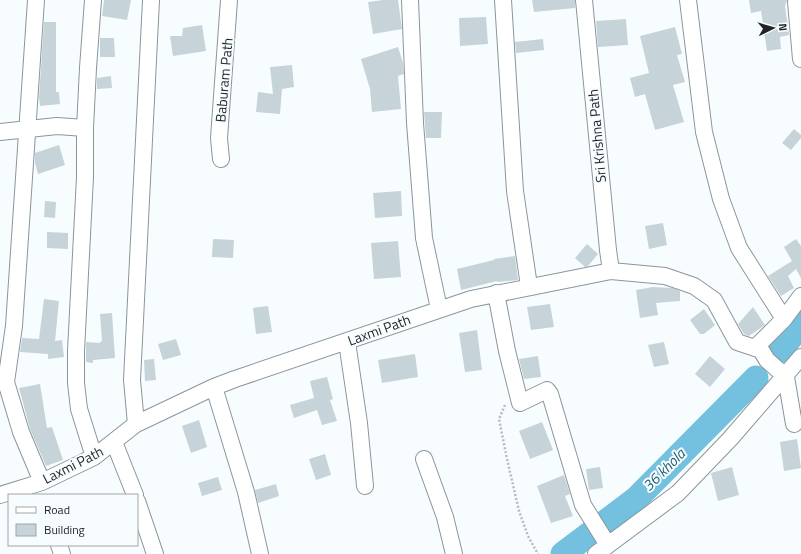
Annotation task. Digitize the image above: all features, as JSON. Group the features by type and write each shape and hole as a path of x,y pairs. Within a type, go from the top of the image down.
{"street":[{"path":"36,0 14,326 6,382 39,487"},
{"path":"93,0 85,128 86,177 78,312 76,383 79,409 94,457"},
{"path":"136,424 132,380 151,0"},
{"name":"Baburam Path","path":"221,159 219,138 229,0"},
{"path":"410,0 415,123 424,238 439,309"},
{"path":"503,0 514,191 529,286"},
{"name":"Sri Krishna Path","path":"584,0 607,243 611,271"},
{"path":"688,0 704,132 721,199 739,248 784,319"},
{"path":"796,2 801,59"},
{"path":"0,132 57,126 85,128"},
{"name":"Laxmi Path","path":"0,495 39,487 94,457 136,424 214,387 439,309 496,293 611,271 665,276 694,286 714,300 737,342 761,350 767,360 786,377"},
{"path":"496,293 515,386 520,403 547,390 550,394 583,504 600,539 678,493 786,377 801,357"},
{"path":"754,348 784,319 801,296"},
{"path":"347,342 359,423 365,486"},
{"path":"786,377 794,424"},
{"path":"214,387 246,492 260,554"},
{"path":"114,442 135,494"},
{"path":"424,459 445,517 454,554"},
{"path":"138,504 155,554"}],"path":[{"path":"515,386 498,419 519,511 528,536 538,554"}],"building":[{"path":"104,0 131,0 127,20 102,16"},
{"path":"398,0 402,29 373,34 368,2"},
{"path":"532,0 575,0 575,8 534,12"},
{"path":"749,0 787,0 785,6 789,35 780,37 781,49 767,51 761,11 751,13"},
{"path":"486,17 488,44 460,46 459,18"},
{"path":"626,19 628,45 598,47 596,21"},
{"path":"44,22 56,22 56,92 59,92 60,104 40,106 39,98"},
{"path":"202,25 206,51 173,56 170,36 182,36 183,28"},
{"path":"675,27 682,54 677,55 685,82 673,85 684,122 655,130 645,94 635,97 630,78 649,73 640,36"},
{"path":"100,38 114,38 115,57 100,57"},
{"path":"543,39 544,50 516,53 515,42"},
{"path":"398,47 403,63 404,74 398,76 401,109 372,112 370,89 361,59"},
{"path":"292,65 294,87 282,89 280,114 256,112 258,92 273,94 270,67"},
{"path":"111,76 112,88 97,89 97,78"},
{"path":"424,112 442,112 441,138 426,138"},
{"path":"794,129 801,135 801,138 791,150 782,143"},
{"path":"59,145 65,165 38,174 35,163 35,153"},
{"path":"401,191 402,216 375,218 373,193"},
{"path":"45,201 56,202 55,218 44,217"},
{"path":"663,223 667,245 649,249 645,226"},
{"path":"47,232 68,233 68,249 47,248"},
{"path":"213,239 234,240 233,258 212,257"},
{"path":"796,239 801,246 801,278 796,269 788,276 794,288 781,296 768,276 792,261 784,247"},
{"path":"398,241 401,277 374,279 371,243"},
{"path":"587,244 598,254 588,266 585,267 575,258"},
{"path":"515,256 518,280 497,281 461,290 457,269 494,259"},
{"path":"653,287 672,288 680,291 680,301 656,303 658,315 640,318 636,290"},
{"path":"44,299 59,301 55,341 62,340 64,357 48,359 48,354 20,352 22,338 39,339"},
{"path":"550,304 554,327 531,330 527,307"},
{"path":"268,306 272,332 256,334 253,308"},
{"path":"753,307 765,325 749,336 744,334 738,324"},
{"path":"704,309 715,325 704,334 700,334 690,320"},
{"path":"112,313 115,358 93,360 93,363 86,362 86,342 100,343 102,341 100,314"},
{"path":"477,330 482,370 465,372 459,333"},
{"path":"176,339 181,355 163,360 158,344"},
{"path":"664,342 669,364 654,367 648,345"},
{"path":"415,354 418,377 382,383 378,360"},
{"path":"538,356 541,377 524,379 519,359"},
{"path":"710,356 725,369 710,387 695,374"},
{"path":"154,359 156,380 145,381 144,360"},
{"path":"327,377 333,399 330,400 337,421 322,425 317,410 294,418 290,405 314,398 310,381"},
{"path":"40,384 47,428 52,427 63,460 46,466 30,429 19,388"},
{"path":"199,420 207,447 191,453 182,426"},
{"path":"542,422 553,450 530,459 519,431"},
{"path":"797,439 801,468 784,471 780,442"},
{"path":"325,454 331,475 316,480 309,459"},
{"path":"600,467 603,488 589,490 586,469"},
{"path":"732,467 739,495 718,501 711,473"},
{"path":"564,475 570,494 565,496 573,516 551,523 537,486"},
{"path":"218,477 222,490 202,496 198,483"},
{"path":"276,484 279,496 258,503 255,490"}],"waterway":[{"name":"36 khola","path":"781,350 801,324"},
{"name":"36 khola","path":"563,554 636,499 756,378"}]}
